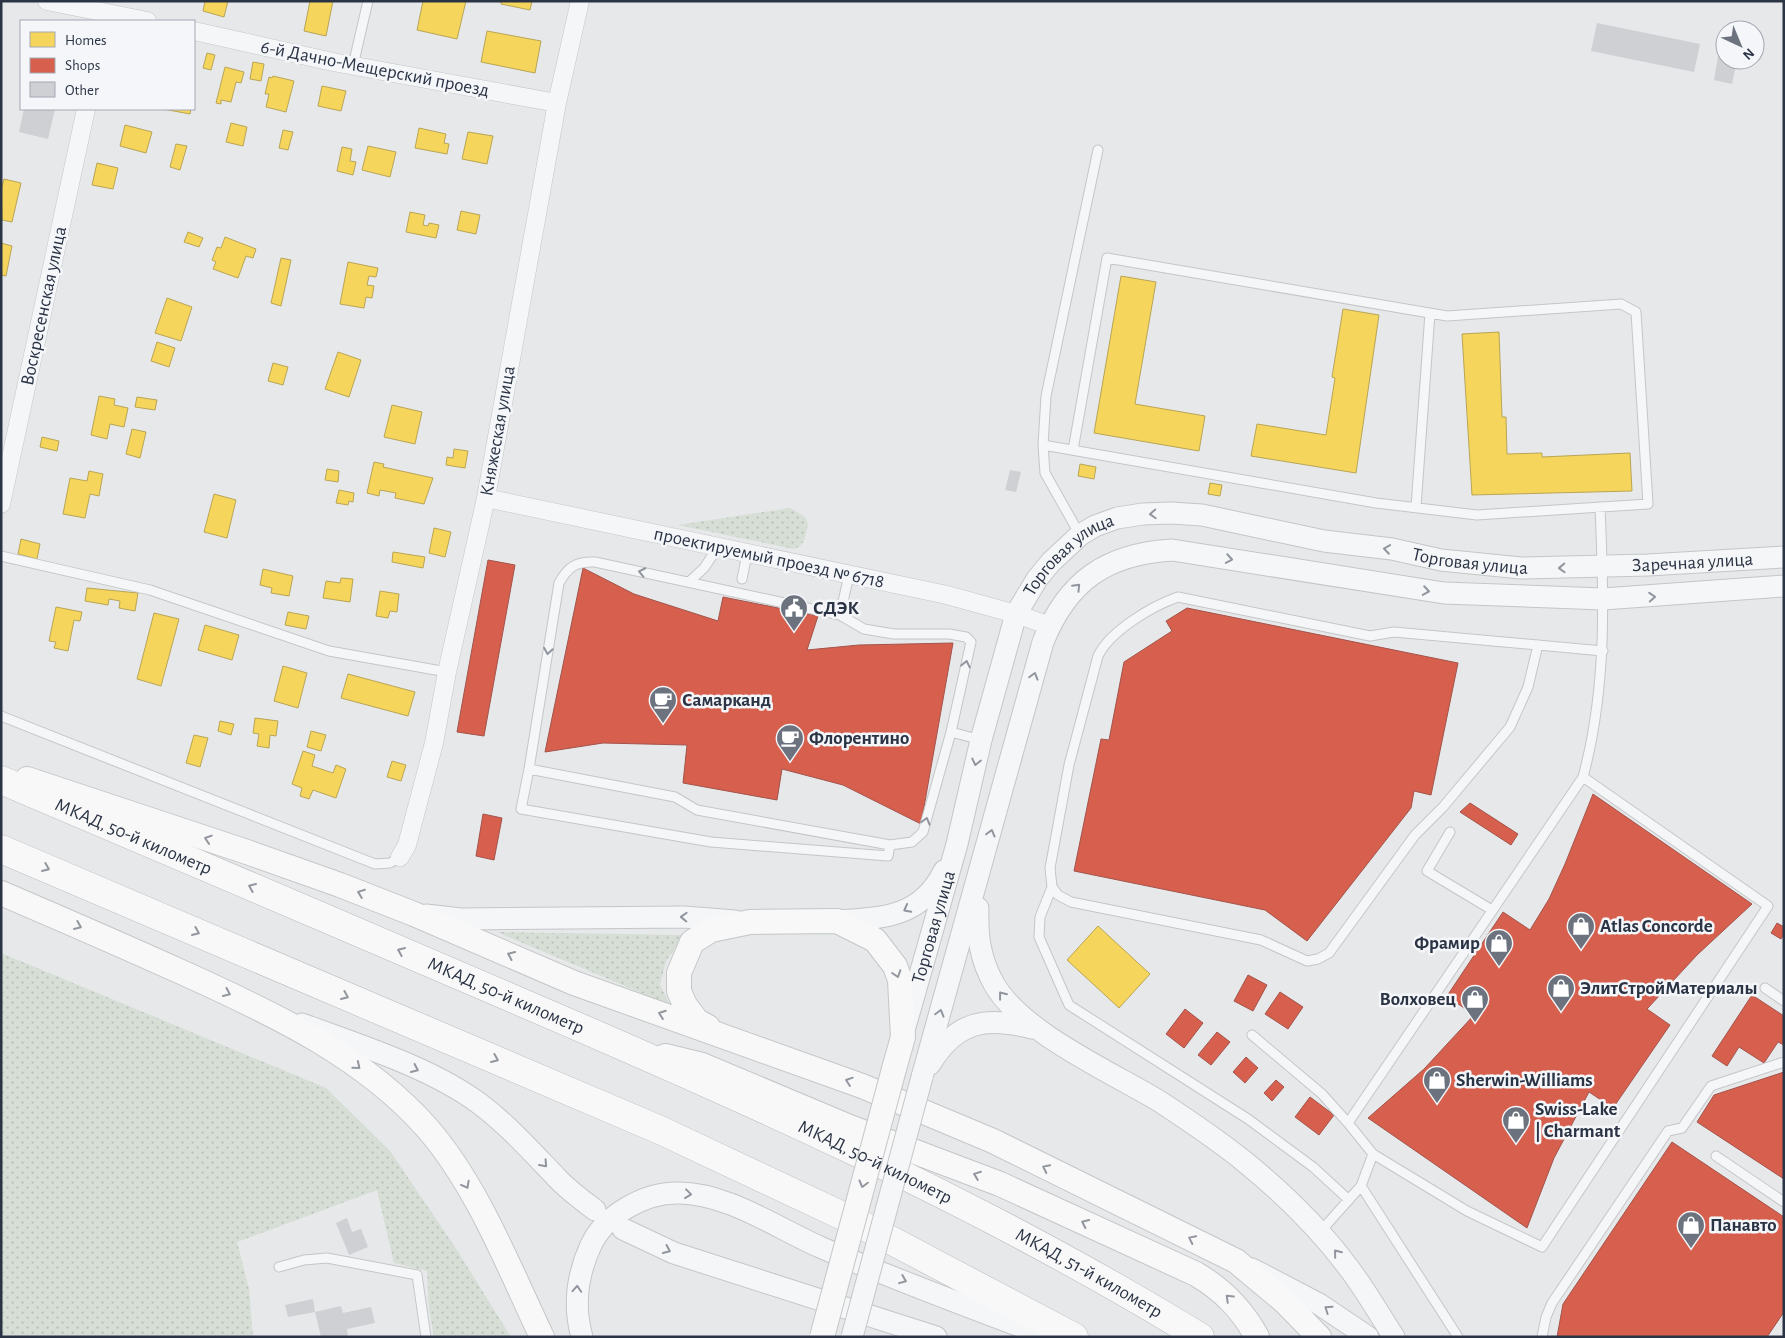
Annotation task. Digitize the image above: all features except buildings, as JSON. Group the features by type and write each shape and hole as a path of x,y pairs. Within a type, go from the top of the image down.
{"highway":[{"name":"МКАД, 50-й километр","path":"1,780 618,1043 784,1117 1002,1226"},
{"path":"1,849 660,1130 856,1222 1074,1337"},
{"name":"МКАД, 51-й километр","path":"1002,1226 1098,1277 1200,1337"}],"main road":[{"path":"1,770 247,852 414,914 574,983 862,1086 993,1141 1236,1261 1285,1302 1319,1337"},
{"path":"1,893 256,1006 348,1059 395,1097 428,1129 458,1170 542,1337"},
{"path":"725,1037 697,1020 685,1005 679,991 679,973 692,942 711,930 750,922 837,922 875,940 895,966 900,980 903,1037"},
{"name":"Торговая улица","path":"822,1337 903,1037"},
{"path":"618,1043 702,1065 852,1128 1000,1184 1054,1208 1211,1283 1238,1307 1257,1337"}],"street":[{"path":"47,1 143,20"},
{"name":"Княжеская улица","path":"400,857 406,845 439,747 446,672 486,498 558,103 580,1"},
{"name":"6-й Дачно-Мещерский проезд","path":"195,31 356,66 558,103"},
{"name":"Воскресенская улица","path":"1,504 86,110"},
{"name":"проектируемый проезд № 6718","path":"486,498 947,595 1016,614 1050,626"},
{"name":"Торговая улица","path":"903,1037 957,844 981,740 1016,614 1041,574 1066,546 1080,535 1117,518 1171,513 1202,515 1324,541 1392,549 1441,560 1522,568 1603,566"},
{"name":"Торговая улица","path":"852,1337 922,1077 1050,626 1075,588 1091,573 1117,560 1146,552 1172,550 1444,594 1603,599"},
{"name":"Заречная улица","path":"1603,566 1784,556"},
{"name":"Заречная улица","path":"1603,599 1784,586"},
{"path":"837,922 888,917 907,911 921,901 938,882 957,844"},
{"path":"978,880 977,939 983,960 994,985 1013,1009 1037,1029 1160,1102 1214,1138 1285,1197 1320,1232 1350,1268 1394,1337"},
{"path":"414,914 461,919 684,917 750,922"},
{"path":"256,1006 384,1054 438,1079 478,1103 516,1133 558,1179 595,1210"},
{"path":"922,1077 936,1054 952,1038 970,1026 984,1021 1006,1021 1037,1029"},
{"path":"582,1337 578,1324 576,1301 578,1280 593,1240 617,1214 659,1195 677,1192 722,1200 830,1250 1048,1337"},
{"path":"623,1229 674,1253 936,1337"},
{"path":"1236,1261 1319,1304 1368,1337"}],"lane":[{"path":"356,66 355,57 368,1"},
{"path":"1080,535 1045,473 1042,445 1046,396 1098,150"},
{"path":"1042,445 1376,503 1477,515 1648,504 1636,312 1621,304 1447,316 1107,258 1074,450"},
{"path":"1416,507 1430,313"},
{"path":"1348,1123 1583,777 1595,726 1603,651 1603,566 1600,507"},
{"path":"689,582 702,570 718,548"},
{"path":"742,579 747,554"},
{"path":"1,556 150,590 329,651 446,672"},
{"path":"529,769 675,797 697,810 890,844 912,842 923,832 951,732 970,639 964,636 949,634 894,634 864,629 840,615 595,562 576,563 565,572 559,583 521,809 712,842 888,856 890,844"},
{"path":"840,615 848,575"},
{"path":"1350,1200 1313,1167 1248,1119 1069,1005 1039,937 1040,917 1052,887 1050,868 1069,765 1098,656 1104,643 1159,603 1178,597 1370,636 1394,632 1603,651"},
{"path":"1052,887 1058,895 1070,902 1261,940 1297,958 1307,961 1318,959 1328,954 1415,835 1443,807 1510,727 1528,687 1538,646"},
{"path":"1,716 375,864 390,863 400,857"},
{"path":"951,732 981,740"},
{"path":"1252,1035 1322,1094 1373,1154 1467,1211 1542,1247 1768,906 1583,777"},
{"path":"1450,832 1427,871 1492,910"},
{"path":"1765,988 1784,1001"},
{"path":"1542,1337 1552,1303 1668,1131 1682,1128 1711,1086 1784,1062"},
{"path":"1320,1232 1362,1186 1373,1154"},
{"path":"1716,1156 1784,1202"},
{"path":"1362,1186 1458,1337"},
{"path":"279,1267 304,1260 327,1258 417,1275 426,1337"}],"shaded area":[{"path":"790,508 805,517 808,524 804,541 799,547 794,549 678,525"},
{"path":"497,932 685,935 666,961 660,985 670,1005"},
{"path":"1,953 326,1088 390,1151 455,1247 511,1337 434,1337 429,1309 427,1271 394,1263 377,1190 237,1242 249,1289 253,1337 3,1337 1,1335"}],"place":[{"name":"СДЭК","path":"794,632"},
{"name":"Самарканд","path":"663,724"},
{"name":"Флорентино","path":"790,762"},
{"name":"Atlas Concorde","path":"1581,950"},
{"name":"Фрамир","path":"1499,967"},
{"name":"ЭлитСтройМатериалы","path":"1561,1012"},
{"name":"Волховец","path":"1475,1023"},
{"name":"Sherwin-Williams","path":"1437,1104"},
{"name":"Swiss-Lake | Charmant","path":"1516,1144"},
{"name":"Панавто","path":"1691,1249"}]}
